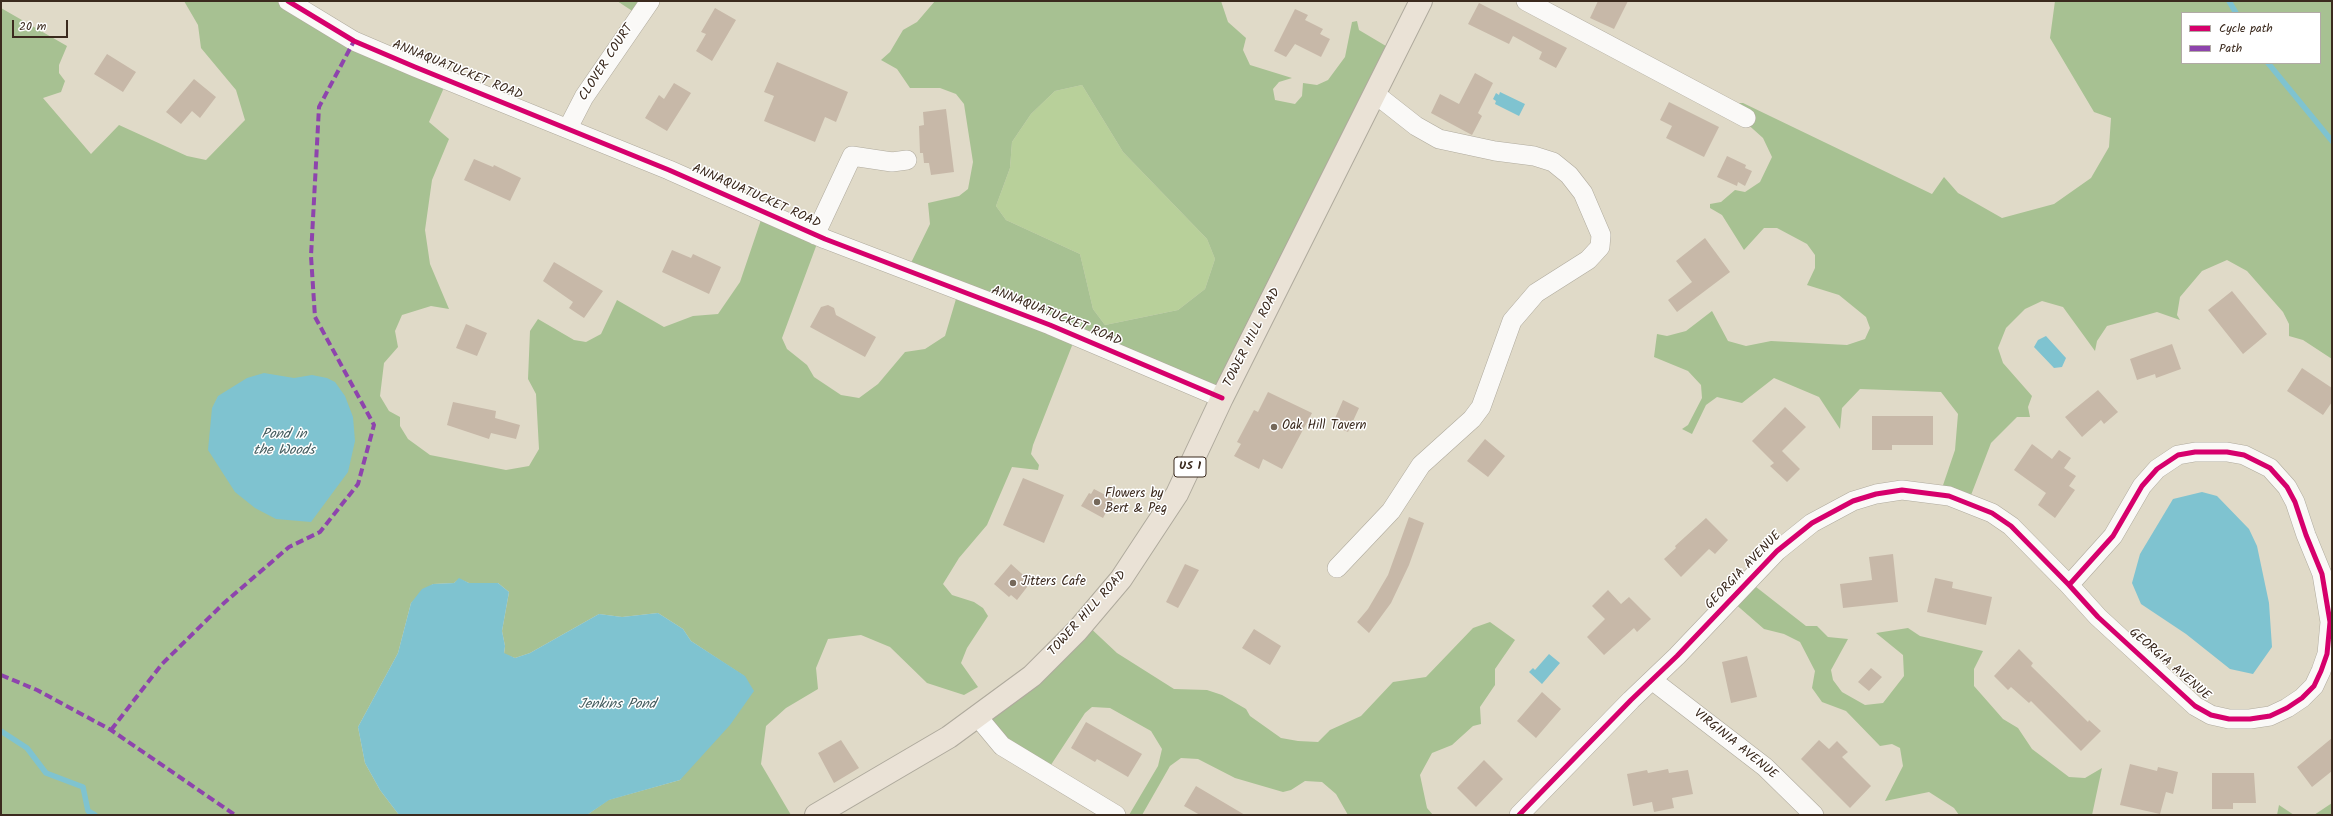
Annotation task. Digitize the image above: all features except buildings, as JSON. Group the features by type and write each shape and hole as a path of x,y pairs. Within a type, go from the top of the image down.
{"main road":[{"name":"TOWER HILL ROAD","path":"816,815 949,737 1032,676 1077,631 1121,580 1177,494 1222,398 1421,1"}],"street":[{"name":"ANNAQUATUCKET ROAD","path":"288,1 354,41 568,128 815,235 1050,325 1222,398"},
{"name":"CLOVER COURT","path":"568,128 584,97 650,1"},
{"path":"1526,1 1746,118"},
{"path":"1337,568 1391,511 1422,465 1472,419 1481,407 1512,321 1536,293 1588,260 1600,247 1602,235 1584,193 1569,175 1554,162 1534,156 1495,151 1439,139 1416,126 1374,93"},
{"path":"815,235 852,156 892,162 907,160"},
{"name":"GEORGIA AVENUE","path":"1519,815 1793,536 1832,510 1853,500 1876,494 1902,490 1926,492 1949,496 1992,513 2011,526 2098,617 2144,662 2195,706 2211,714 2229,719 2250,719 2270,716 2287,708 2302,698 2314,686 2327,654 2330,622 2327,594 2322,574 2306,535 2295,502 2287,487 2270,468 2244,455 2227,452 2195,452 2178,455 2166,462 2142,486 2130,509 2101,551 2069,585"},
{"name":"VIRGINIA AVENUE","path":"1652,680 1765,767 1814,815"},
{"path":"977,716 1002,746 1116,815"}],"green space":[{"path":"184,1 288,1 446,83 429,122 449,139 432,180 425,230 430,264 449,309 431,306 402,315 395,331 398,347 384,363 380,396 389,411 400,417 400,426 408,439 430,455 506,470 529,466 539,449 536,394 528,379 530,331 538,319 574,340 586,342 601,334 617,300 664,327 693,316 718,314 740,282 762,217 818,241 782,338 787,349 807,365 814,377 841,395 859,398 878,384 905,352 925,349 945,336 956,299 908,269 930,224 928,203 959,196 968,189 973,162 964,104 956,94 940,88 910,88 897,69 881,60 890,52 903,30 917,22 935,1 1221,1 1228,22 1246,38 1243,50 1250,65 1292,78 1279,82 1273,89 1275,100 1295,104 1302,96 1303,83 1317,85 1328,80 1345,57 1352,22 1357,21 1359,30 1396,52 1223,397 1075,338 1033,445 1031,454 1039,465 1038,470 1012,467 987,525 959,558 943,584 952,595 974,602 983,608 988,616 967,648 961,663 978,687 964,695 927,683 890,647 861,635 828,639 816,668 818,689 786,708 766,726 761,764 791,815 587,815 608,800 680,780 744,676 691,641 683,629 658,613 622,617 599,614 530,653 515,658 504,654 505,646 502,631 509,592 498,583 469,583 459,579 454,583 433,584 411,603 398,653 358,727 365,763 380,790 399,815 1,815 1,8 67,46 59,65 59,73 65,81 61,92 43,98 91,154 119,125 187,156 206,160 245,120 236,90 201,48 198,25","holes":["1082,85 1123,152 1207,239 1215,259 1205,289 1178,310 1105,325 1093,309 1080,254 1006,220 996,206 1010,168 1012,142 1031,114 1055,91"]},
{"path":"617,1 651,1 637,14"},
{"path":"2055,1 2332,1 2332,359 2303,340 2289,336 2289,324 2283,312 2247,271 2227,260 2202,271 2180,297 2177,315 2180,320 2157,312 2107,326 2097,341 2095,351 2063,307 2042,301 2025,309 2006,328 1998,348 2003,363 2032,396 2028,407 2030,417 2017,417 1991,443 1968,503 1940,494 1955,450 1958,414 1941,392 1860,389 1842,408 1840,429 1819,397 1774,378 1742,403 1717,397 1706,405 1692,434 1682,429 1688,425 1702,398 1701,385 1688,371 1654,357 1657,334 1667,336 1686,331 1712,311 1728,341 1746,346 1771,341 1847,345 1865,339 1870,328 1866,317 1839,295 1807,285 1815,268 1815,255 1807,244 1777,228 1764,228 1744,250 1722,215 1710,208 1710,204 1721,202 1735,190 1745,192 1760,182 1772,157 1763,138 1724,103 1743,103 1932,194 1944,177 1958,193 2002,218 2054,204 2091,178 2109,147 2111,118 2094,112 2050,38"},
{"path":"1082,85 1123,152 1207,239 1215,259 1205,289 1178,310 1105,325 1093,309 1080,254 1006,220 996,206 1010,168 1012,142 1031,114 1055,91"},
{"path":"1751,583 1806,626 1817,626 1828,637 1848,639 1831,670 1833,680 1842,692 1865,705 1883,703 1904,676 1903,655 1876,633 1908,628 1920,636 1983,651 1974,669 1974,686 2003,719 2018,728 2032,749 2069,777 2085,778 2102,768 2092,815 1959,815 1954,808 1929,792 1885,801 1903,766 1900,748 1892,744 1880,746 1846,711 1822,702 1812,688 1815,671 1800,642 1784,634 1764,629 1733,602"},
{"path":"1490,622 1515,640 1495,669 1495,685 1480,707 1481,724 1473,726 1452,745 1432,753 1420,775 1427,808 1433,815 1348,815 1336,794 1322,782 1305,781 1291,790 1283,792 1235,778 1198,759 1181,758 1170,766 1142,815 1129,815 1158,766 1162,749 1151,731 1110,708 1092,707 1085,713 1045,774 981,714 1085,623 1117,653 1174,689 1207,690 1222,695 1246,709 1250,716 1281,738 1318,742 1330,730 1361,716 1393,682 1426,677 1473,628"},
{"path":"2332,803 2332,815 2314,815"},
{"path":"2279,805 2294,815 2277,815"}],"water":[{"path":"1500,92 1525,104 1519,116 1495,104 1496,101 1493,99 1496,93 1499,95"},
{"path":"2046,336 2066,358 2062,367 2054,368 2034,347 2038,340"},
{"name":"Pond in the Woods","path":"264,373 294,378 312,375 327,378 335,382 345,396 353,417 355,441 348,472 311,522 276,519 255,508 235,492 208,450 212,408 218,396 247,378"},
{"path":"2202,492 2217,496 2249,529 2257,546 2269,603 2272,647 2253,674 2230,669 2186,634 2141,604 2132,583 2140,554 2173,499"},
{"name":"Jenkins Pond","path":"459,578 469,583 498,583 509,592 502,631 505,646 504,653 515,658 530,653 599,614 622,617 658,613 683,629 691,641 745,676 754,691 730,725 680,780 609,800 587,815 399,815 380,790 365,763 358,727 398,653 411,603 422,589 433,584 454,583"},
{"path":"1549,654 1560,663 1542,684 1529,672 1533,668 1535,670"}],"waterway":[{"path":"2229,1 2235,12"},
{"path":"2269,64 2332,141"},
{"path":"1,731 27,748 46,773 83,787 88,811 95,815"}],"marked path":[{"path":"111,730 162,664 224,603 289,547 320,532 358,484 374,425 315,317 311,256 319,107 354,41"},
{"path":"1,675 37,690 111,730 235,815"}],"cycle path":[{"path":"288,1 354,41 415,67 669,170 825,239 1050,325 1222,398"},
{"path":"2195,452 2227,452 2244,455 2270,468 2287,487 2295,502 2306,535 2322,574 2330,622 2327,654 2321,671 2314,686 2302,698 2287,708 2270,716 2250,719 2229,719 2211,715 2195,706 2098,617 2069,585 2113,536 2142,486 2157,469 2178,455 2195,452"},
{"path":"1519,815 1631,700 1677,656 1777,551 1812,523 1853,501 1876,494 1902,490 1949,496 1992,513 2011,526 2069,585"}],"place":[{"name":"Oak Hill Tavern","path":"1274,427"},
{"name":"Flowers by Bert & Peg","path":"1097,502"},
{"name":"Jitters Cafe","path":"1013,583"}]}
